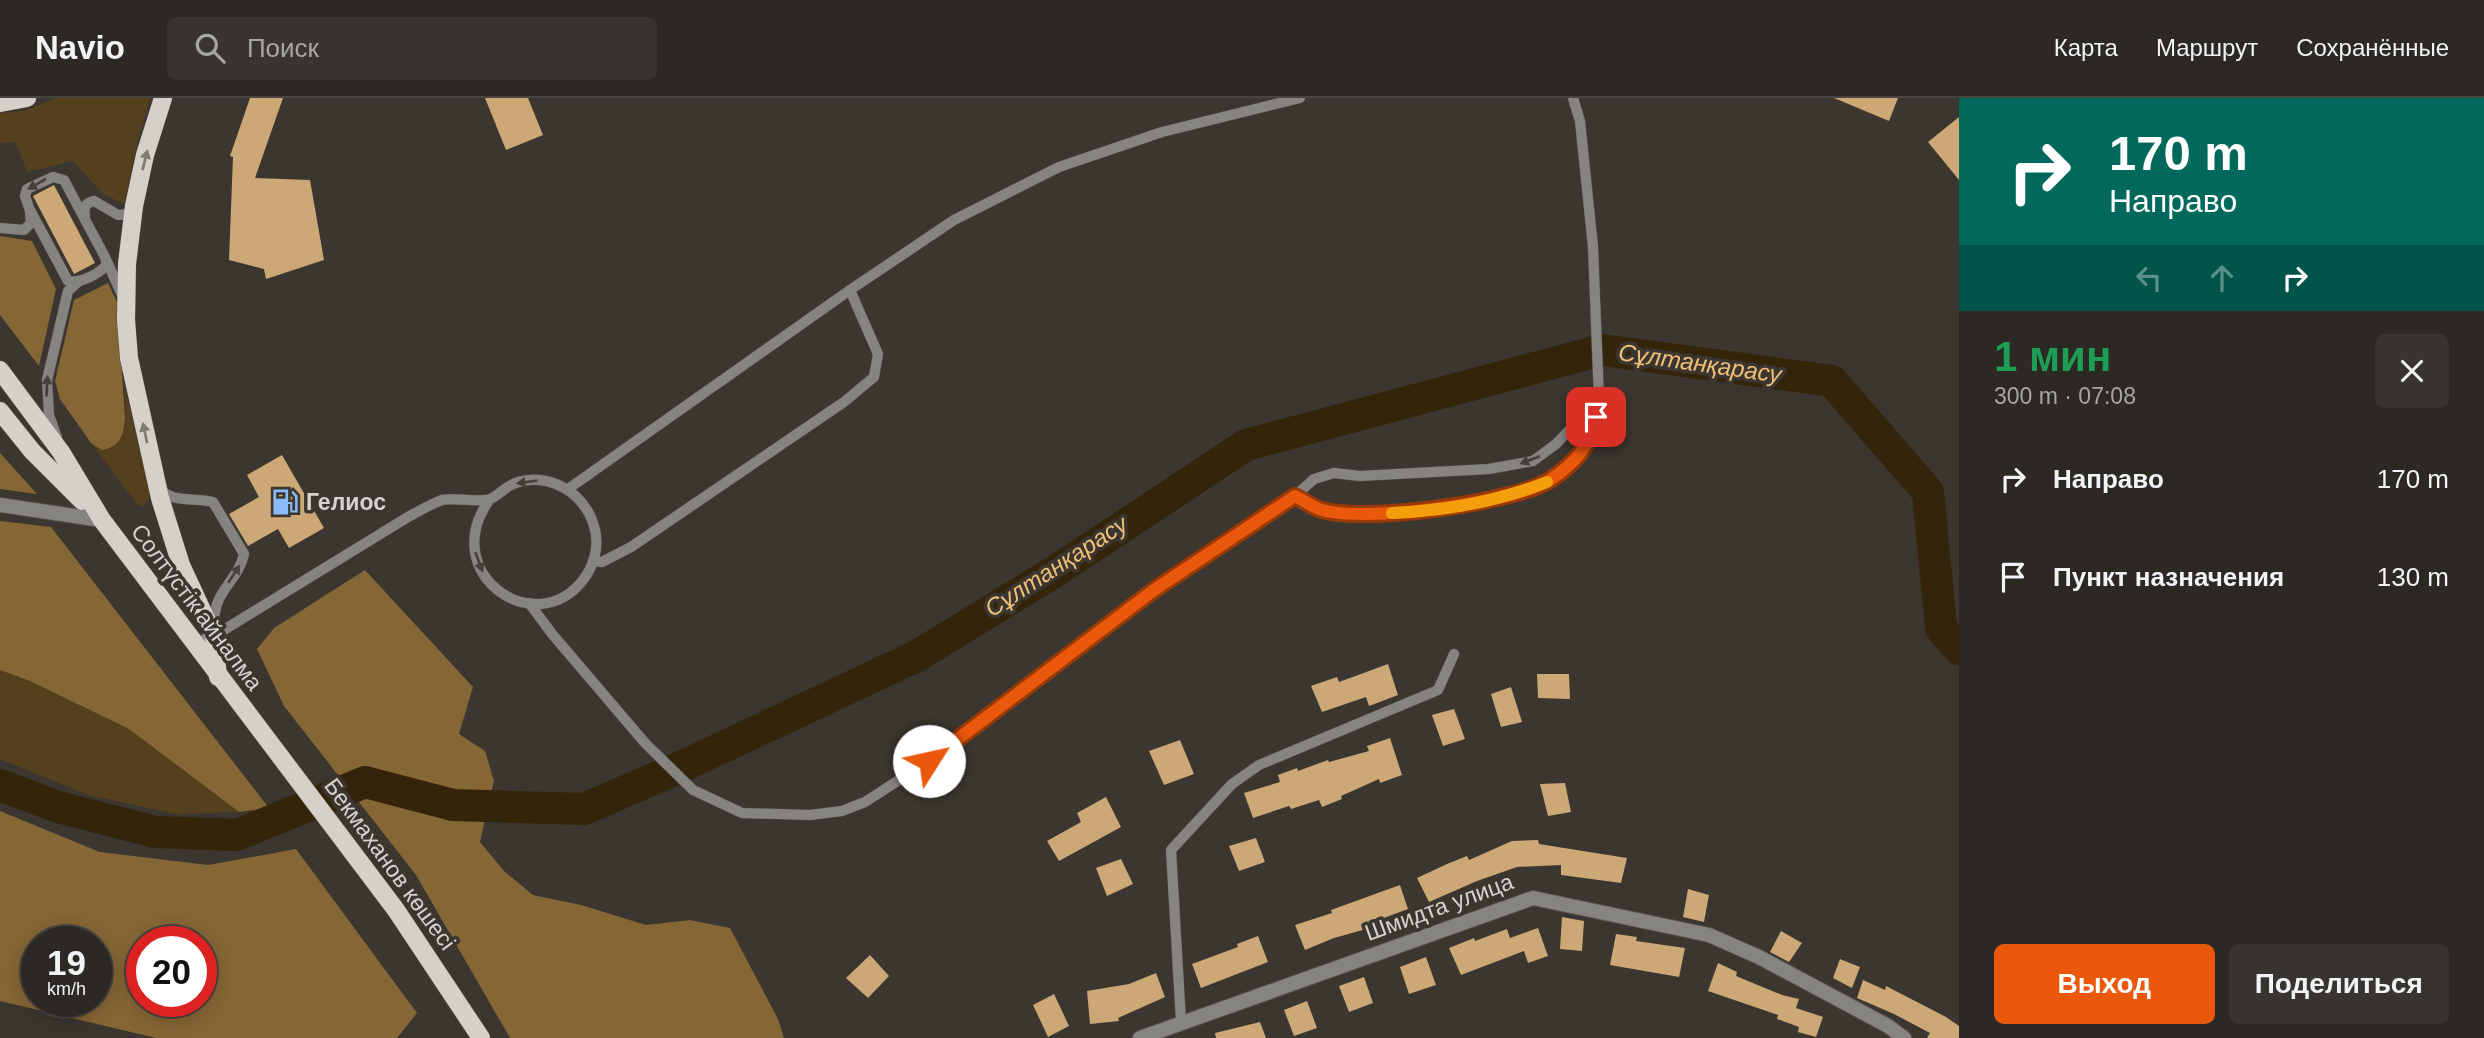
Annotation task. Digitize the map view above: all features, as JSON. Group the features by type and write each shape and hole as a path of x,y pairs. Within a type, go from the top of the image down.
{"main road":[{"path":"0,103 27,98"},
{"path":"163,98 145,155 134,206 127,264 126,320 129,358 156,480 181,565 214,636 218,677"},
{"name":"Солтүстік айналма","path":"0,370 61,452 102,520 253,723"},
{"name":"Солтүстік айналма","path":"0,411 32,451 102,520"},
{"path":"0,429 32,451"},
{"name":"Бекмаханов көшесі","path":"253,723 396,909 481,1038"}],"street":[{"path":"0,505 102,520"},
{"name":"Шмидта улица","path":"1140,1038 1533,898 1709,935 1759,957 1904,1038"}],"lane":[{"path":"568,489 954,220 1059,167 1162,132 1300,98"},
{"path":"1295,496 1320,509 1348,514 1421,512 1518,494 1548,481 1577,459 1593,436 1599,399 1592,234 1580,121 1573,98"},
{"path":"0,228 20,230 29,227 32,218 25,196 27,189 47,178 59,177 68,185 106,257 120,288 126,320"},
{"path":"86,220 84,208 90,202 98,202 122,216 130,214 134,206"},
{"path":"29,208 64,278 73,283 79,281 105,268 106,257"},
{"path":"61,452 49,415 47,380 68,291 79,281"},
{"path":"593,561 602,562 631,547 844,402 874,377 878,354 850,290"},
{"path":"529,603 645,743 693,790 742,813 810,816 842,811 865,802 929,761 1154,590 1295,496 1314,479 1334,473 1360,476 1489,470 1533,461 1556,444 1599,399"},
{"path":"156,480 167,496 206,500 217,505 244,554 240,566 215,607 214,636"},
{"path":"527,480 541,480 568,489 587,509 593,521 596,548 588,574 569,593 543,603 529,603 503,594 492,586 478,563 474,536 476,523 490,499 501,490 527,480"},
{"path":"193,643 214,636 408,517 443,500 490,499"},
{"path":"1181,1023 1171,850 1232,784 1259,765 1438,690 1454,654"}],"shaded area":[{"path":"56,98 150,98 124,204 103,194 73,161 27,172 16,142 0,143 0,113 24,111"},
{"path":"0,236 32,241 56,289 39,366 0,315"},
{"path":"108,283 117,302 125,417 120,438 113,446 102,450 91,443 60,399 55,381 74,300"},
{"path":"124,382 149,493 149,500 144,506 137,504 91,443 103,450 119,440 126,412"},
{"path":"0,453 37,494 0,489"},
{"path":"0,521 51,527 269,808 239,812 129,729 30,681 0,670"},
{"path":"365,570 473,687 459,734 485,751 494,781 480,842 504,871 533,895 581,905 646,925 690,920 730,928 778,1019 784,1038 510,1038 416,875 284,706 257,649 274,628"},
{"path":"0,670 30,681 129,729 239,812 176,814 88,795 0,759"},
{"path":"0,811 100,852 208,865 296,849 417,1013 397,1038 156,1038 67,1017 112,1017 112,926 21,926 21,1006 0,1001"}],"building":[{"path":"250,98 283,98 255,178 310,180 324,260 266,279 264,269 229,260 233,157 230,156"},
{"path":"485,98 528,98 543,135 506,150"},
{"path":"1834,98 1898,98 1889,121"},
{"path":"1959,117 1959,180 1928,142"},
{"path":"54,185 95,263 74,274 33,196"},
{"name":"Гелиос","path":"282,455 324,528 289,548 278,529 248,546 229,514 259,497 247,475"},
{"path":"1388,664 1398,695 1369,706 1366,697 1322,712 1311,686 1337,677 1339,682"},
{"path":"1537,674 1569,674 1570,699 1538,698"},
{"path":"1511,687 1522,722 1501,727 1491,694"},
{"path":"1454,709 1465,739 1443,746 1432,715"},
{"path":"1390,738 1402,775 1380,783 1379,779 1322,807 1319,800 1291,809 1289,806 1253,818 1244,793 1280,782 1278,775 1369,751 1367,746"},
{"path":"1180,740 1194,774 1164,785 1149,751"},
{"path":"1565,783 1571,812 1548,816 1540,784"},
{"path":"1106,797 1121,827 1059,861 1047,841 1081,822 1077,813"},
{"path":"1256,838 1265,862 1239,871 1229,846"},
{"path":"1538,840 1539,844 1627,858 1621,883 1561,875 1561,865 1517,867 1429,902 1417,878 1467,856 1469,860 1512,841"},
{"path":"1121,859 1133,884 1107,896 1096,868"},
{"path":"1400,885 1408,909 1365,925 1366,929 1305,950 1295,925"},
{"path":"1688,889 1709,895 1704,922 1683,917"},
{"path":"1562,917 1584,921 1582,951 1560,949"},
{"path":"1538,928 1548,956 1528,963 1524,951 1461,975 1449,948 1507,929 1510,938"},
{"path":"1781,931 1802,943 1789,962 1770,952"},
{"path":"1616,934 1637,937 1636,941 1685,948 1679,977 1610,965"},
{"path":"1258,936 1268,962 1201,988 1192,964 1238,947 1237,944"},
{"path":"870,955 889,976 868,998 846,978"},
{"path":"1426,957 1436,985 1409,994 1400,967"},
{"path":"1840,959 1860,967 1852,988 1833,978"},
{"path":"1718,963 1737,972 1736,976 1799,999 1796,1008 1823,1017 1816,1037 1798,1032 1799,1027 1777,1019 1778,1015 1708,991"},
{"path":"1156,973 1165,997 1118,1018 1119,1021 1090,1024 1087,991 1129,984"},
{"path":"1364,977 1373,1003 1349,1012 1339,986"},
{"path":"1863,980 1885,990 1886,986 1946,1017 1959,1026 1959,1038 1927,1038 1930,1033 1857,998"},
{"path":"1054,994 1069,1026 1048,1037 1033,1005"},
{"path":"1307,1001 1317,1028 1294,1036 1284,1010"},
{"path":"1260,1022 1266,1038 1216,1038 1215,1033"}],"waterway":[{"name":"Сұлтанқарасу","path":"0,785 58,807 155,832 237,835 365,782 453,805 584,809 672,771 917,656 1054,572 1246,445 1602,350 1832,381 1928,492 1941,628 1959,649"}],"slow traffic":[{"path":"1392,513 1421,512 1518,494 1547,482"}],"place":[{"name":"Гелиос","path":"285,502"}],"route":[{"path":"929,761 1154,590 1295,496 1320,509 1348,514 1421,512 1518,494 1548,481 1577,459 1593,436 1596,417"}]}
